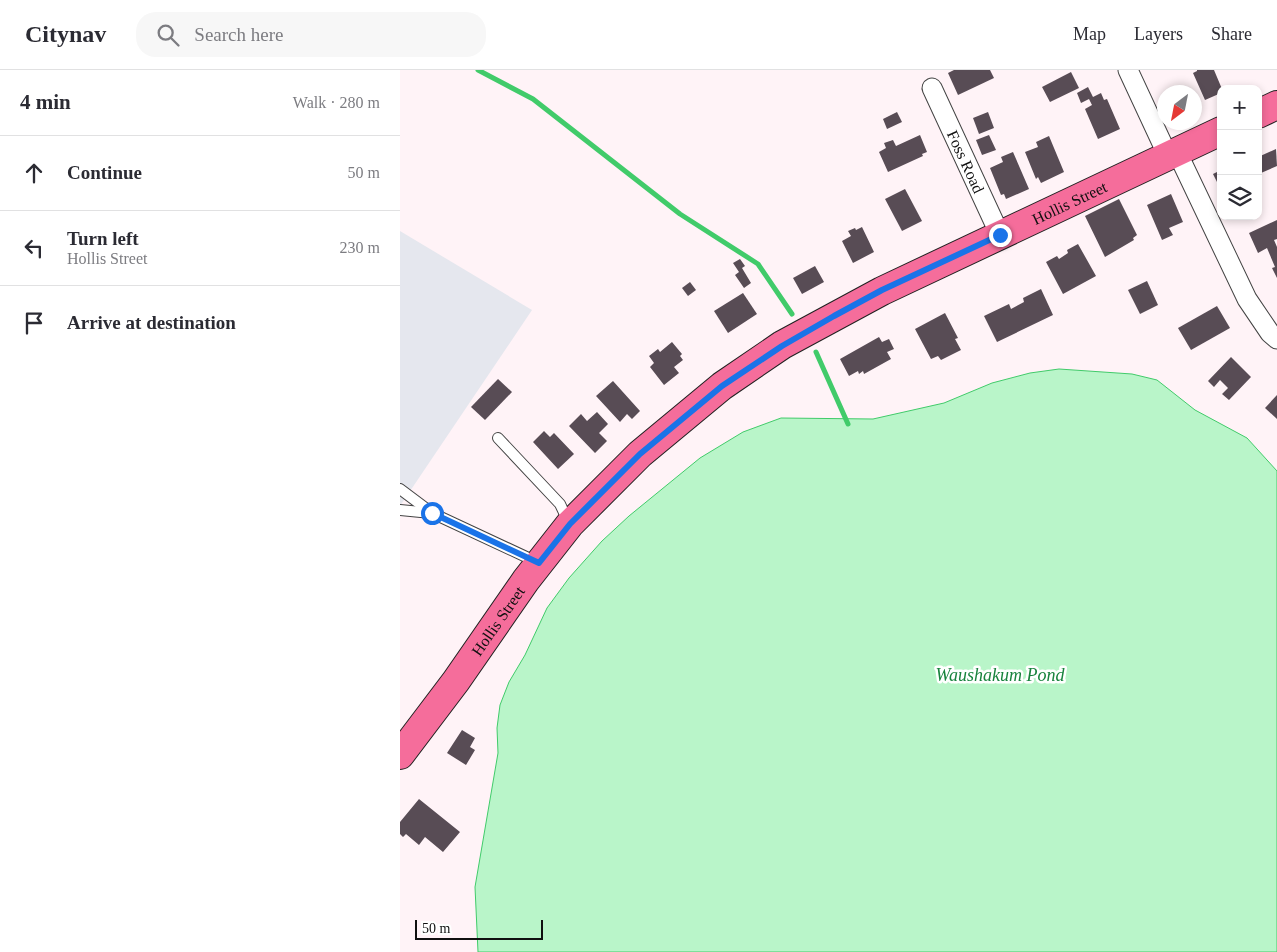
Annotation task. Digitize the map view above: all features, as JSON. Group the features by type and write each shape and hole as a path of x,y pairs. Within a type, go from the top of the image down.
{"main road":[{"path":"1262,112 1277,105"},
{"name":"Hollis Street","path":"400,755 456,682 526,580 570,524 640,454 722,386 782,346 882,290 1217,133"}],"street":[{"path":"1128,70 1247,299 1270,333 1277,338"},
{"name":"Foss Road","path":"932,88 1000,235"}],"lane":[{"path":"498,438 560,504 570,524"},
{"path":"400,489 432,513 539,563"},
{"path":"400,510 432,513"}],"shaded area":[{"path":"400,231 532,310 400,506"}],"water":[{"name":"Waushakum Pond","path":"1059,369 1132,374 1157,380 1195,410 1247,438 1277,471 1277,952 478,952 475,887 498,753 497,728 500,705 509,682 525,655 547,608 569,578 602,541 629,516 700,458 743,432 781,418 873,419 944,403 992,383 1030,373"}],"building":[{"path":"954,70 990,70 994,78 958,95 948,73"},
{"path":"1214,70 1220,85 1217,85 1217,95 1205,100 1202,93 1202,85 1198,85 1193,73"},
{"path":"1071,72 1079,88 1050,102 1042,87"},
{"path":"1088,87 1093,97 1101,93 1104,100 1107,99 1120,129 1098,139 1085,109 1092,105 1089,99 1081,103 1077,93"},
{"path":"897,112 902,122 887,129 883,119"},
{"path":"988,112 994,128 979,134 973,118"},
{"path":"920,135 927,152 922,154 923,156 888,172 879,152 886,148 884,143 893,140 896,146"},
{"path":"989,135 996,150 982,155 976,140"},
{"path":"1049,136 1064,172 1041,183 1038,177 1036,179 1025,152 1038,147 1036,142"},
{"path":"1276,149 1277,166 1262,173 1262,155"},
{"path":"1013,152 1029,189 1006,199 1004,194 1001,195 990,168 1003,162 1001,157"},
{"path":"1217,172 1217,182 1213,174"},
{"path":"905,189 922,221 902,231 885,199"},
{"path":"1171,194 1183,222 1169,228 1173,235 1162,240 1147,205"},
{"path":"1119,199 1137,235 1133,238 1134,240 1105,257 1085,216"},
{"path":"1277,220 1277,239 1274,240 1277,247 1277,278 1272,268 1275,267 1267,248 1258,253 1249,233"},
{"path":"862,227 874,252 853,263 842,241 851,236 848,231"},
{"path":"1078,244 1096,276 1063,294 1046,262 1057,256 1059,259 1068,253 1067,250"},
{"path":"740,259 745,266 742,268 751,283 744,288 735,275 739,272 733,263"},
{"path":"815,266 824,282 802,294 793,278"},
{"path":"1147,281 1158,305 1140,314 1128,290"},
{"path":"690,282 696,290 688,296 682,288"},
{"path":"1041,289 1053,315 997,342 984,316 1009,304 1011,309 1024,302 1023,298"},
{"path":"743,293 757,314 728,333 714,311"},
{"path":"1217,306 1230,328 1191,350 1178,328"},
{"path":"945,313 958,338 955,339 961,350 941,360 938,356 931,359 915,329"},
{"path":"879,337 882,342 889,339 894,349 887,352 891,359 864,374 863,371 859,374 858,371 849,376 840,359"},
{"path":"672,342 682,354 680,356 683,360 674,367 679,373 664,385 650,367 654,363 649,356 658,349 660,352"},
{"path":"1231,357 1251,377 1229,400 1222,394 1228,388 1220,380 1214,387 1208,381"},
{"path":"498,379 512,392 485,420 471,407"},
{"path":"613,381 640,411 632,419 627,414 620,422 596,396"},
{"path":"1277,395 1277,419 1265,408"},
{"path":"597,412 608,424 599,433 607,441 595,453 569,426 581,414 587,421"},
{"path":"544,431 550,437 554,433 574,454 558,469 533,442"},
{"path":"462,730 475,738 470,747 475,750 466,765 447,753"},
{"path":"419,799 460,832 443,852 425,837 419,845 406,834 403,837 400,834 400,822"}],"waterway":[{"path":"478,70 533,99 680,214 758,264 792,314"},
{"path":"816,352 848,424"}],"route":[{"path":"432,513 539,563 570,524 640,454 722,386 782,346 834,316 882,290 1000,235"}]}
